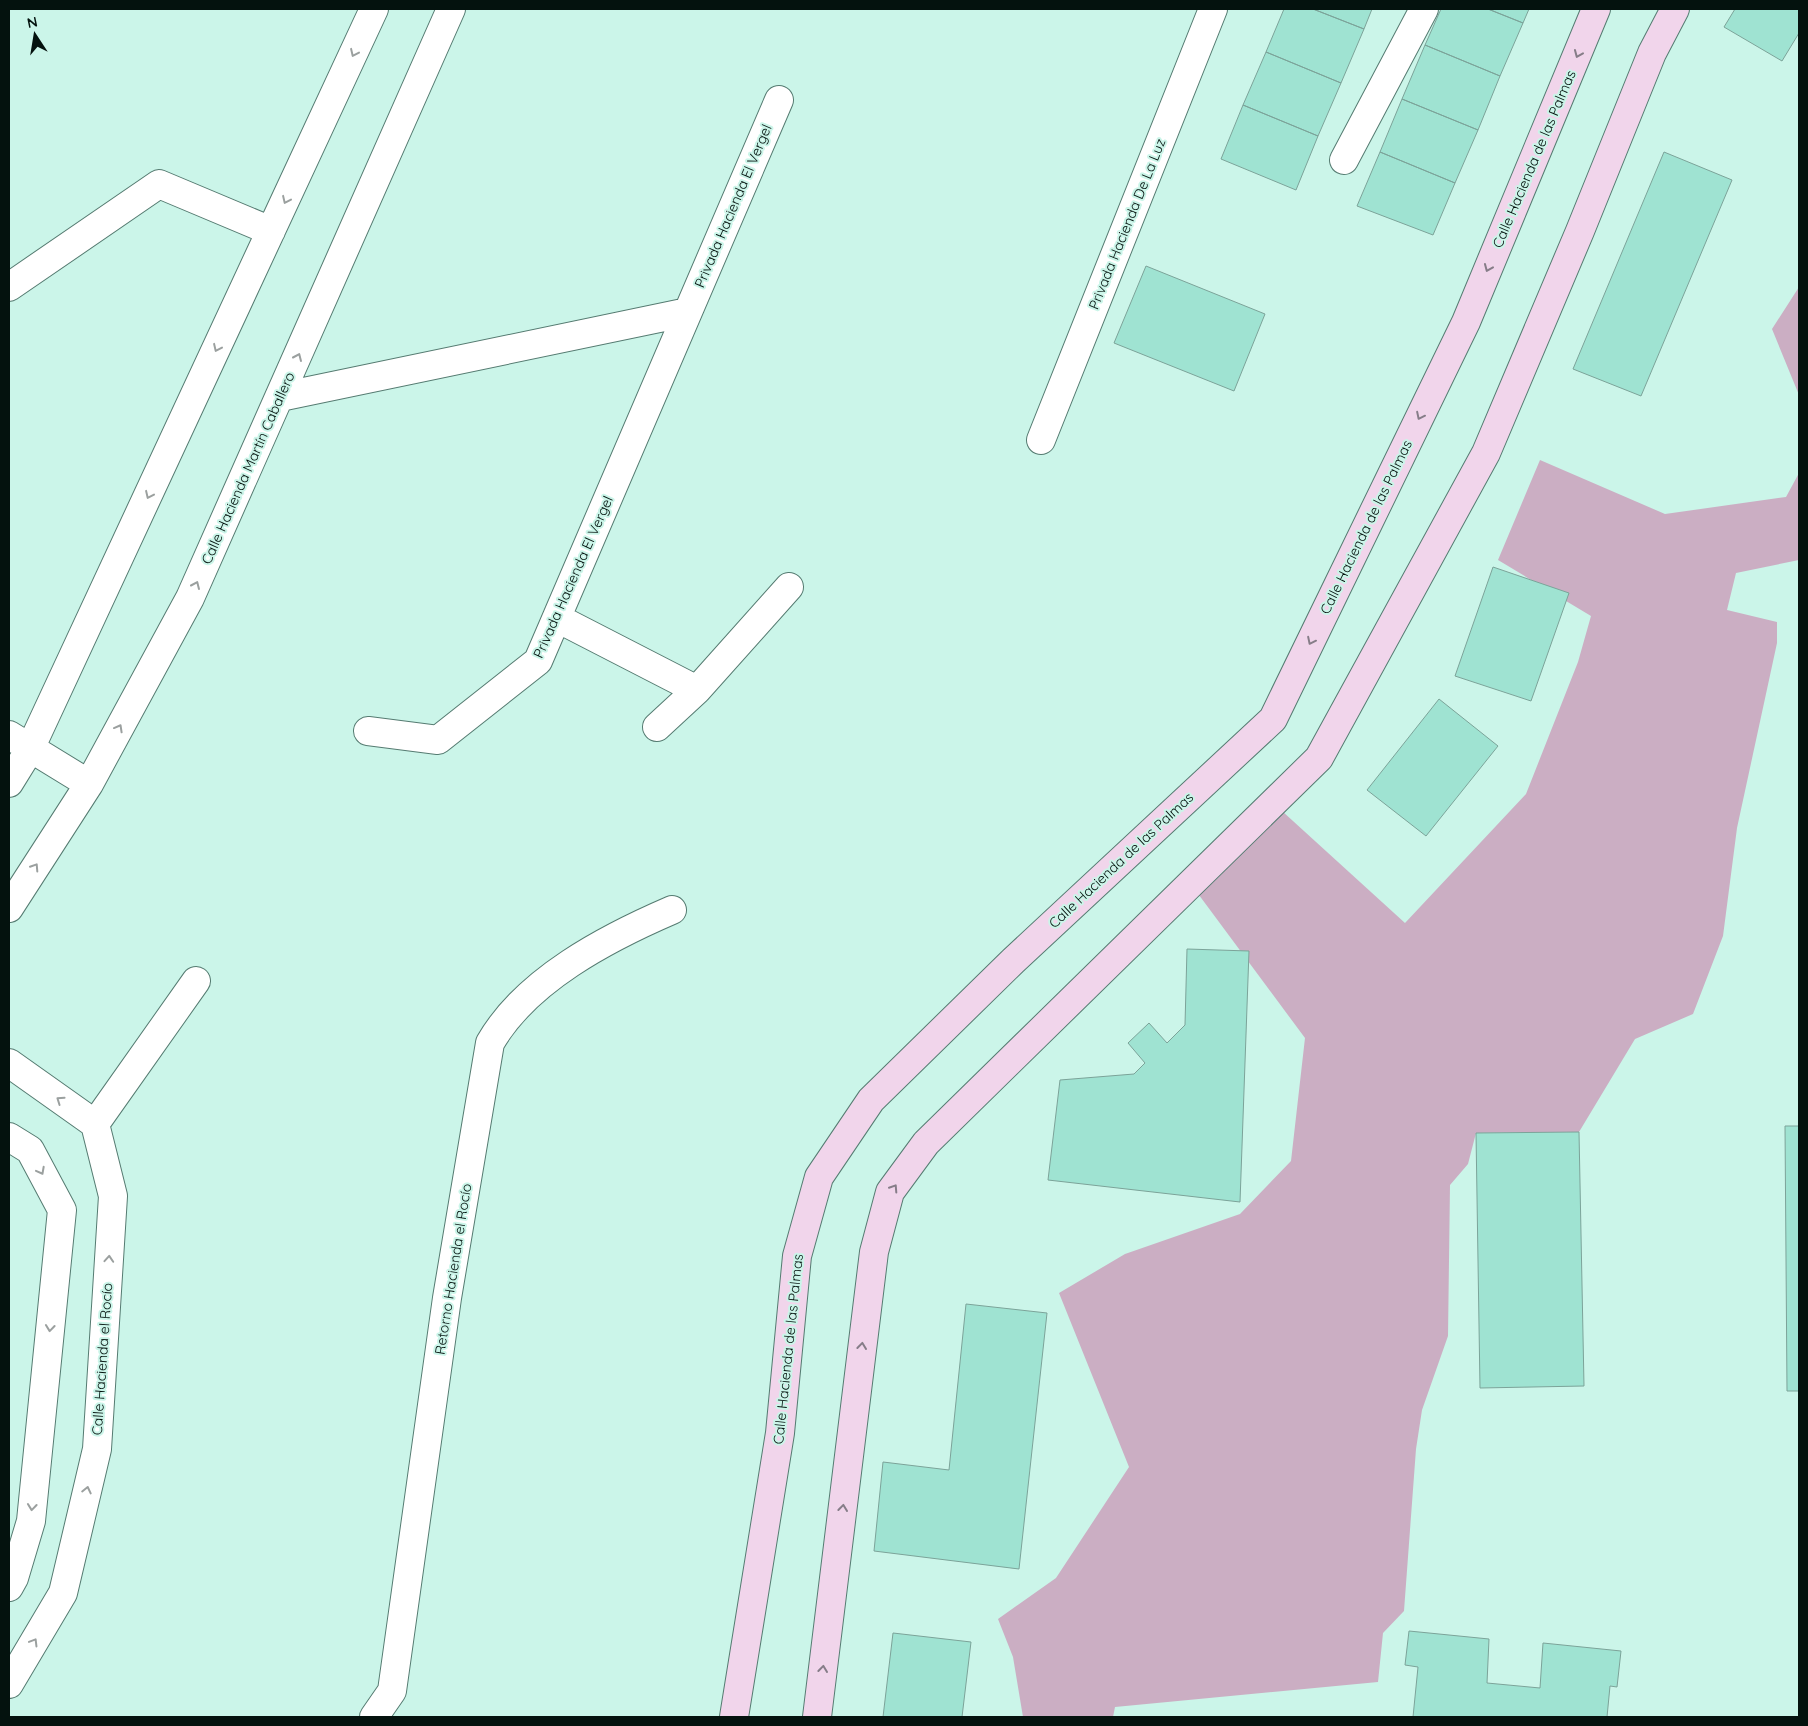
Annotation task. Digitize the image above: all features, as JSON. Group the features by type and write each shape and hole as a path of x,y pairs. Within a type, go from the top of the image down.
{"main road":[{"name":"Calle Hacienda de las Palmas","path":"734,1717 780,1433 797,1256 819,1178 871,1100 1013,961 1273,718 1466,322 1596,9"},
{"path":"817,1717 874,1252 890,1192 926,1143 1319,758 1486,453 1652,53 1675,9"}],"street":[{"path":"9,783 20,742 271,232 374,9"},
{"name":"Calle Hacienda Martín Caballero","path":"9,908 89,784 190,598 451,9"},
{"name":"Privada Hacienda De La Luz","path":"1041,440 1213,9"},
{"path":"1344,160 1424,9"},
{"name":"Privada Hacienda El Vergel","path":"368,731 438,740 538,661 779,100"},
{"path":"9,287 159,184 271,232"},
{"path":"280,397 688,312"},
{"path":"657,727 697,690 789,587"},
{"path":"557,618 697,690"},
{"path":"20,742 89,784"},
{"name":"Retorno Hacienda el Rocío","path":"374,1717 392,1691 447,1298 490,1043 513,1010 552,977 623,932 672,910"},
{"path":"9,1063 95,1124 196,981"},
{"name":"Calle Hacienda el Rocío","path":"9,1684 63,1593 97,1449 113,1196 95,1124"},
{"path":"9,1137 30,1150 62,1210 31,1521 14,1578 9,1587"}],"shaded area":[{"path":"1799,287 1799,395 1772,329"},
{"path":"1540,460 1665,514 1786,497 1799,473 1799,560 1736,573 1727,610 1777,622 1777,643 1737,828 1723,936 1693,1014 1635,1039 1579,1132 1476,1133 1468,1164 1450,1185 1448,1336 1422,1410 1416,1449 1404,1611 1383,1633 1378,1682 1115,1707 1113,1717 1023,1717 1013,1657 998,1619 1056,1578 1129,1467 1059,1293 1125,1254 1240,1214 1291,1161 1305,1038 1196,891 1282,811 1405,923 1526,794 1578,662 1591,616 1498,560"}],"building":[{"path":"1284,9 1313,9 1364,29 1341,83 1266,52"},
{"path":"1313,9 1372,9 1364,29"},
{"path":"1441,9 1488,9 1523,23 1500,76 1425,45"},
{"path":"1488,9 1529,9 1523,23"},
{"path":"1735,9 1799,9 1799,33 1782,61 1724,27"},
{"path":"1425,45 1500,76 1478,130 1402,99"},
{"path":"1266,52 1341,83 1318,136 1243,105"},
{"path":"1402,99 1478,130 1455,183 1380,152"},
{"path":"1243,105 1318,136 1296,190 1221,159"},
{"path":"1380,152 1455,183 1433,235 1357,206"},
{"path":"1664,152 1732,180 1641,396 1573,369"},
{"path":"1146,266 1265,314 1234,391 1114,343"},
{"path":"1493,567 1569,593 1531,701 1455,676"},
{"path":"1439,699 1498,746 1426,836 1367,790"},
{"path":"1187,949 1249,951 1240,1202 1048,1180 1060,1080 1134,1074 1145,1063 1128,1043 1149,1023 1167,1043 1185,1025"},
{"path":"1785,1126 1799,1126 1799,1391 1787,1391"},
{"path":"1579,1132 1584,1386 1480,1388 1476,1133"},
{"path":"966,1304 1047,1313 1019,1569 874,1551 883,1462 949,1470"},
{"path":"1409,1631 1489,1639 1487,1683 1540,1688 1543,1643 1621,1651 1617,1687 1610,1686 1607,1717 1413,1717 1418,1667 1405,1665"},
{"path":"893,1633 971,1642 962,1717 883,1717"}]}
